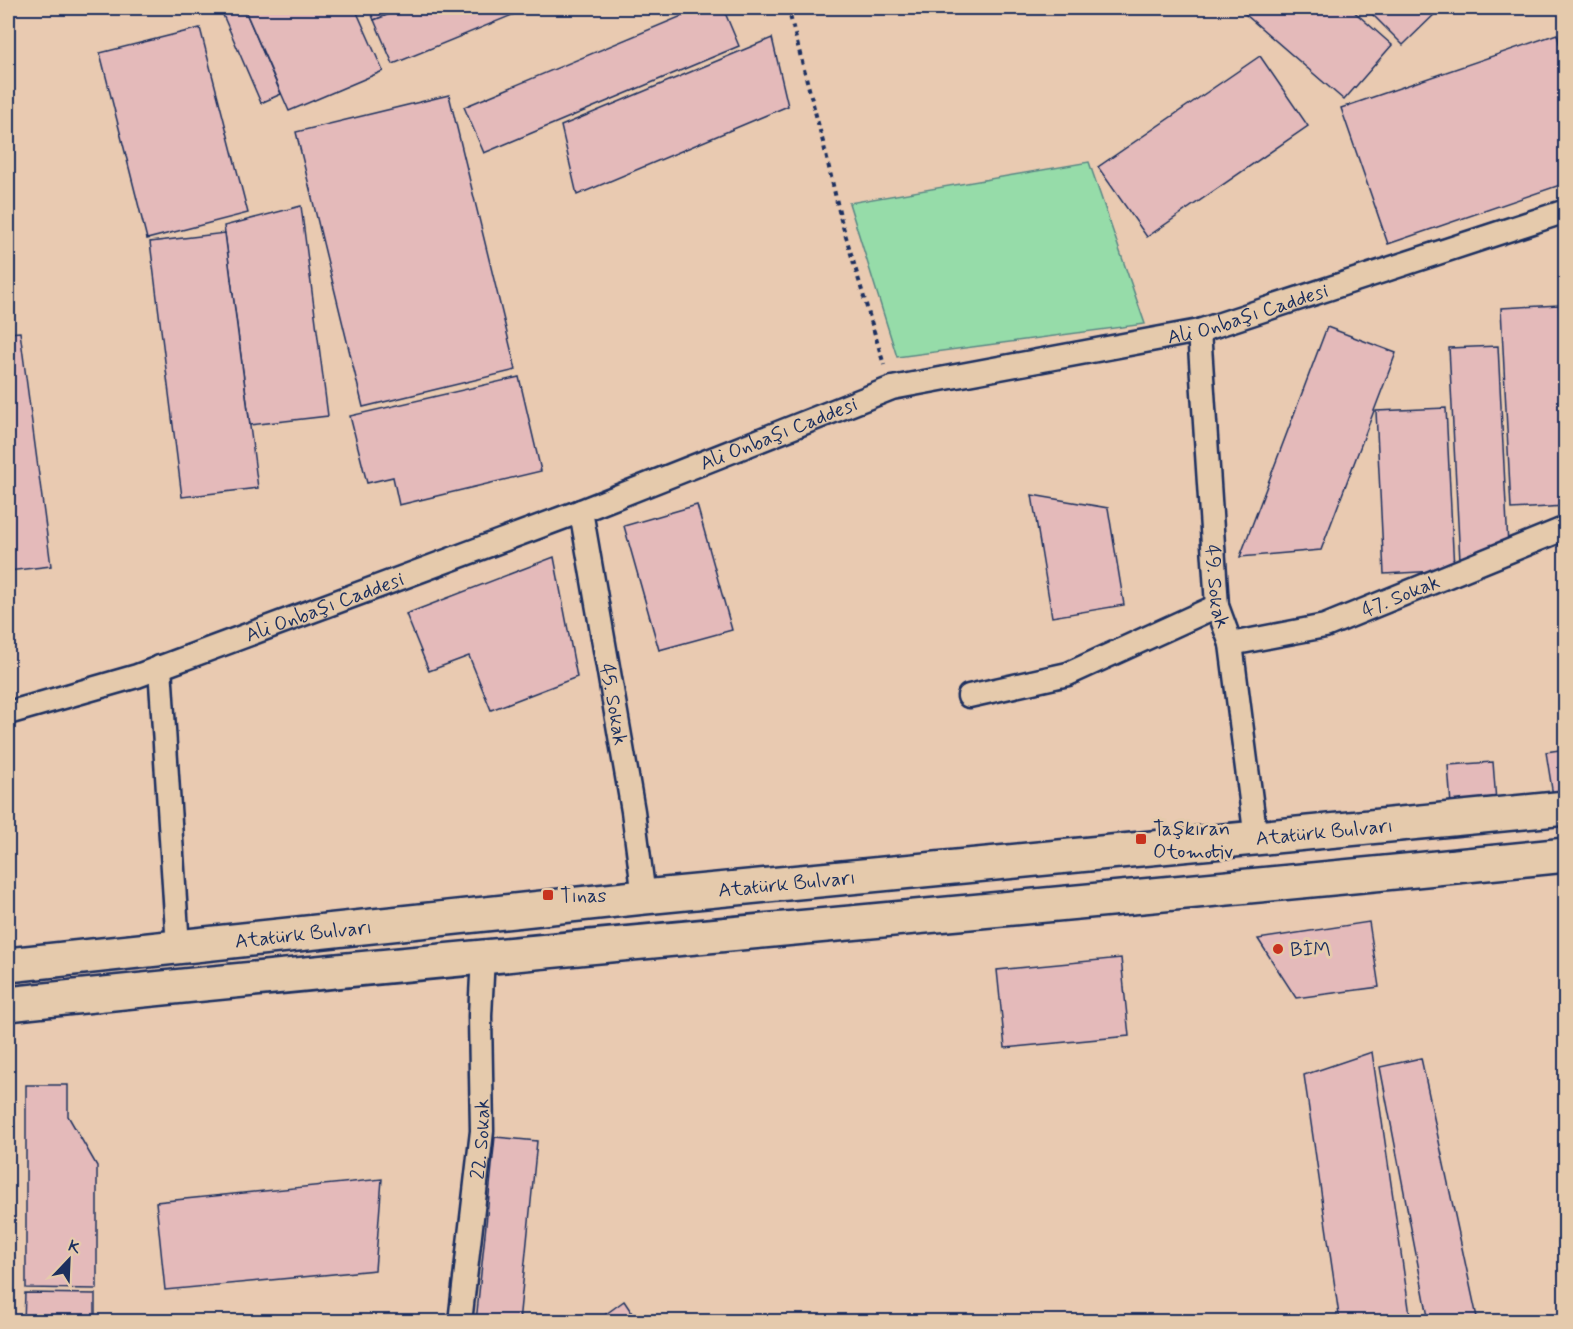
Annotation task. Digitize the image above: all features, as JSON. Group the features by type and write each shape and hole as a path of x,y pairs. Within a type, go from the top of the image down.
{"main road":[{"name":"Atatürk Bulvarı","path":"8,965 644,897 1566,808"},
{"name":"Atatürk Bulvarı","path":"8,1004 483,956 1236,889 1566,855"}],"street":[{"name":"Ali Onbaşı Caddesi","path":"8,713 137,676 581,511 892,388 1199,331 1566,211"},
{"name":"49. Sokak","path":"1199,331 1217,606 1231,644 1256,839"},
{"name":"45. Sokak","path":"581,511 633,811 644,897"},
{"name":"47. Sokak","path":"1231,644 1325,626 1566,528"},
{"path":"969,696 1068,674 1217,606"},
{"path":"160,667 178,947"},
{"name":"22. Sokak","path":"460,1322 482,1131 480,1016 483,956"}],"path":[{"path":"788,8 841,220 892,388"}],"green space":[{"path":"1089,162 1145,324 897,357 849,203"}],"building":[{"path":"220,8 244,8 281,94 261,103"},
{"path":"244,8 355,8 383,71 289,111"},
{"path":"369,8 406,8 374,20"},
{"path":"406,8 529,8 393,64 374,20"},
{"path":"701,8 723,8 739,46 484,153 464,107"},
{"path":"1238,8 1350,8 1392,45 1344,100"},
{"path":"1366,8 1441,8 1403,45"},
{"path":"200,28 248,213 147,239 100,53"},
{"path":"1557,34 1566,69 1566,183 1388,244 1341,108"},
{"path":"772,38 788,106 577,195 561,126"},
{"path":"1260,56 1308,126 1147,237 1098,167"},
{"path":"449,95 516,370 363,407 296,132"},
{"path":"301,206 328,416 250,425 224,226"},
{"path":"225,233 258,488 182,497 150,242"},
{"path":"1559,305 1566,306 1565,436"},
{"path":"1559,305 1566,439 1566,506 1511,509 1501,308"},
{"path":"1327,327 1396,353 1321,550 1240,557"},
{"path":"20,332 51,566 8,571 8,333"},
{"path":"1498,346 1508,546 1460,561 1449,348"},
{"path":"519,377 541,471 399,505 393,477 367,483 350,416"},
{"path":"1446,408 1454,570 1384,574 1376,411"},
{"path":"1032,495 1108,508 1124,605 1052,617"},
{"path":"697,505 732,630 659,650 624,526"},
{"path":"554,557 577,677 491,710 469,656 429,671 406,614"},
{"path":"1566,749 1566,800 1554,802 1546,752"},
{"path":"1493,762 1497,815 1452,818 1448,765"},
{"path":"1369,922 1379,987 1296,998 1258,939"},
{"path":"1121,958 1129,1036 1005,1048 997,970"},
{"path":"1372,1052 1411,1322 1340,1322 1304,1075"},
{"path":"1421,1058 1478,1322 1429,1322 1380,1067"},
{"path":"26,1085 68,1085 68,1116 97,1166 97,1289 26,1288"},
{"path":"495,1137 537,1141 519,1322 476,1322"},
{"path":"382,1179 375,1270 165,1290 156,1202"},
{"path":"25,1293 95,1294 95,1322 24,1322"},
{"path":"624,1301 638,1322 595,1322"}],"place":[{"name":"Taşkıran Otomotiv","path":"1141,839"},
{"name":"Tınas","path":"548,895"},
{"name":"BİM","path":"1278,949"}]}
